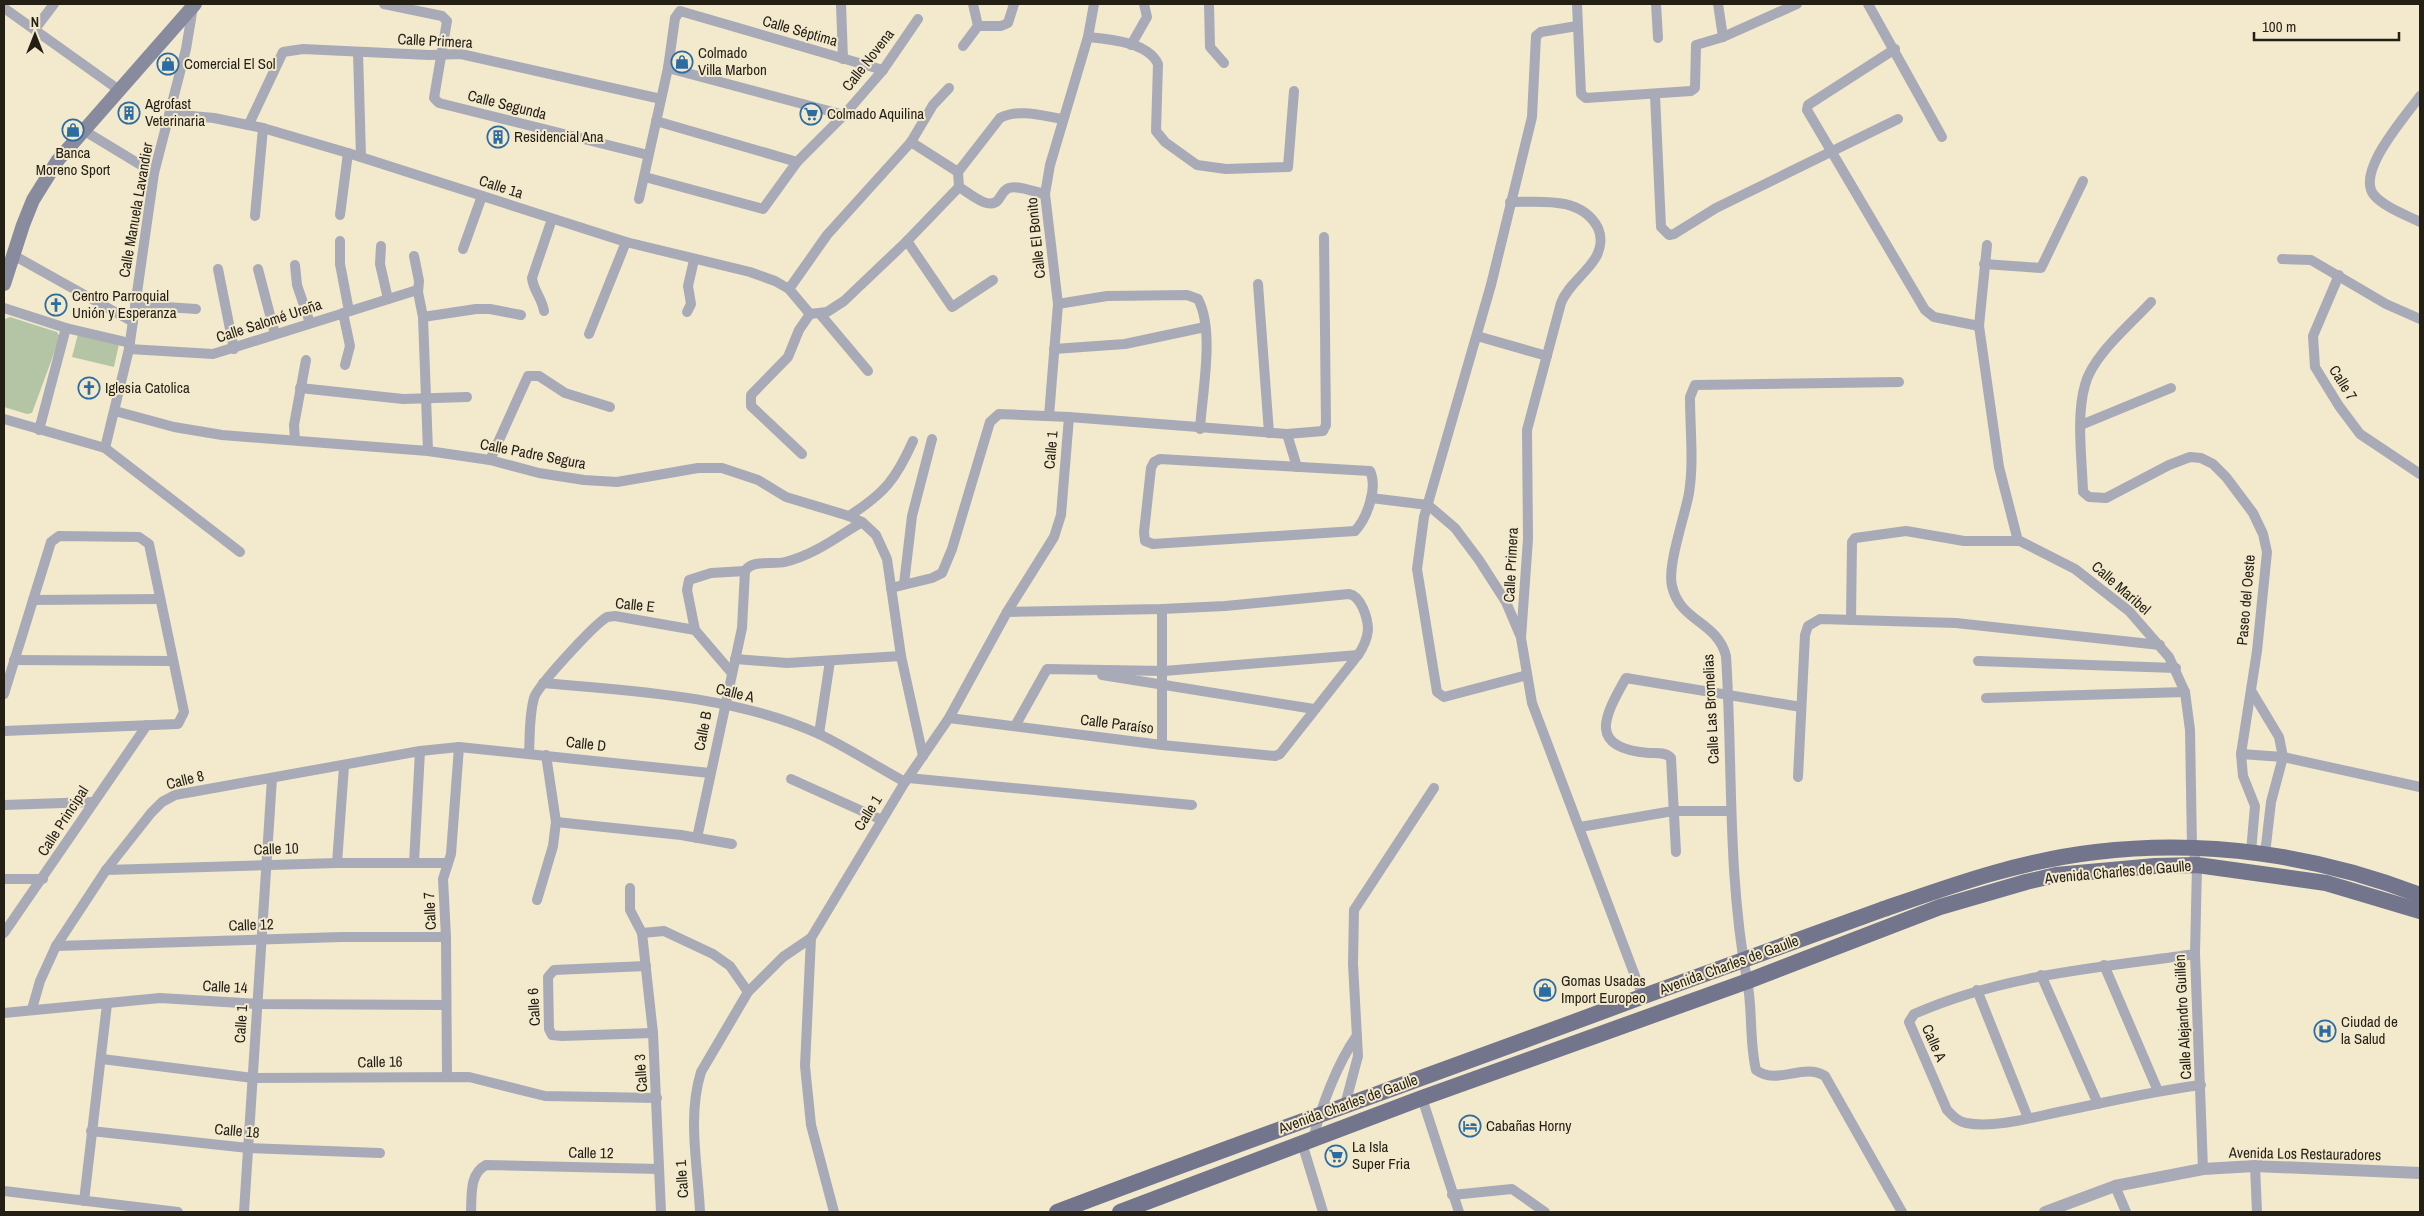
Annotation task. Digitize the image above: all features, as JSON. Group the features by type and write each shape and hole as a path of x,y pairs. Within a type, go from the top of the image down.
{"main road":[{"path":"4,284 34,200 58,160 194,5"},
{"name":"Avenida Charles de Gaulle","path":"1057,1212 1742,959 1953,885 2032,861 2156,846 2192,847 2258,853 2306,861 2388,883 2420,895"},
{"name":"Avenida Charles de Gaulle","path":"1120,1212 1422,1098 1748,981 1940,907 1995,889 2056,876 2155,866 2197,865 2326,883 2420,911"}],"street":[{"path":"35,29 54,4"},
{"path":"384,4 442,16 447,21 442,54"},
{"path":"841,4 843,59"},
{"path":"963,46 978,26 973,4"},
{"path":"978,26 1001,26 1008,23 1014,4"},
{"name":"Calle El Bonito","path":"1049,416 1058,304 1045,194 1050,165 1088,37 1094,4"},
{"path":"1131,45 1147,17 1144,4"},
{"path":"1209,4 1210,46 1224,63"},
{"path":"1576,4 1581,94 1583,96 1655,95 1694,90 1696,45 1723,37 1797,4"},
{"path":"1656,4 1658,38"},
{"path":"1718,4 1723,37"},
{"path":"1771,4 1775,14"},
{"path":"1868,4 1895,49 1942,137"},
{"name":"Calle Manuela Lavandier","path":"105,448 129,346 154,173 186,49 194,5"},
{"path":"4,8 119,90"},
{"name":"Calle Séptima","path":"668,68 675,18 680,11 883,70"},
{"name":"Calle Novena","path":"644,177 763,209 797,162 844,116 883,70 918,19"},
{"path":"1526,675 1444,697 1437,692 1417,569 1418,548 1428,506 1477,336 1532,117 1536,36 1541,32 1577,26"},
{"path":"1088,37 1107,38 1149,52 1158,64 1156,131 1159,137 1197,165 1226,170 1288,167 1294,91"},
{"name":"Calle Primera","path":"249,124 284,52 303,49 461,54 661,99"},
{"path":"1895,49 1808,105 1807,110 1925,310 1934,316 1979,326"},
{"path":"358,52 361,157"},
{"name":"Calle Segunda","path":"442,54 434,98 439,103 648,155"},
{"path":"639,199 668,68 844,116"},
{"path":"789,289 828,236 911,142 933,104 949,88"},
{"path":"1655,95 1661,227 1668,235 1674,234 1716,208 1898,120"},
{"path":"2420,96 2375,160 2369,176 2369,186 2379,200 2420,222"},
{"name":"Calle 1a","path":"170,114 249,124 361,157 626,242 694,260 750,272 775,281 789,289 868,370"},
{"path":"802,454 751,406 750,401 751,395 788,357 799,330 815,314 844,300 907,241 959,187 958,172 1000,118 1010,114 1063,119"},
{"path":"656,121 797,162"},
{"path":"255,216 263,128"},
{"path":"83,130 154,173"},
{"path":"911,142 958,172"},
{"path":"340,215 348,153"},
{"path":"1984,264 2041,268 2083,182"},
{"path":"959,187 986,203 992,204 997,201 1005,190 1011,187 1045,194"},
{"path":"463,249 482,196"},
{"name":"Calle Primera","path":"1510,202 1556,202 1570,205 1583,211 1594,222 1600,232 1601,242 1595,259 1562,299 1527,430 1528,539 1521,638 1532,703 1643,997"},
{"path":"544,311 543,302 533,285 532,278 552,219"},
{"path":"891,588 932,578 942,573 947,563 993,417 999,414 1017,413 1200,429 1287,434 1323,431 1326,425 1324,237"},
{"path":"340,241 340,264 350,346 345,365"},
{"path":"907,241 952,307 993,280"},
{"path":"590,334 626,242"},
{"path":"1987,245 1979,326 1999,467 2018,541"},
{"path":"381,246 380,264 388,299"},
{"path":"13,255 133,322"},
{"path":"414,256 419,280 416,291 423,317 428,451"},
{"path":"2282,259 2311,260 2386,304 2420,320"},
{"path":"688,312 691,304 688,286 694,260"},
{"path":"295,265 297,285 310,323"},
{"path":"218,269 234,349"},
{"path":"258,269 275,334"},
{"name":"Calle 7","path":"2339,275 2313,336 2315,367 2339,406 2360,434 2420,474"},
{"path":"1258,284 1268,433"},
{"name":"Calle Salomé Ureña","path":"4,308 129,346 200,355 234,349 275,334 416,291"},
{"path":"1058,304 1107,296 1187,295 1198,299 1202,307 1206,348 1200,429"},
{"name":"Paseo del Oeste","path":"2151,302 2102,355 2091,371 2085,385 2081,425 2083,492 2089,496 2106,498 2169,465 2190,457 2201,458 2213,464 2226,477 2254,513 2263,534 2267,552 2252,692 2241,754 2243,776 2255,806 2258,853"},
{"path":"135,306 196,308"},
{"path":"423,317 490,308 520,315"},
{"path":"39,430 66,328"},
{"path":"1054,349 1125,344 1204,328"},
{"path":"1477,336 1547,356"},
{"path":"295,440 300,388 306,360"},
{"path":"490,460 528,376 539,376 565,393 610,407"},
{"name":"Calle Las Bromelias","path":"1898,382 1695,385 1690,397 1689,491 1671,584 1677,601 1685,612 1712,631 1719,639 1726,656 1731,811 1742,959 1748,981 1753,1057 1756,1070 1764,1076 1775,1077 1810,1071 1825,1076 1902,1212"},
{"path":"300,388 402,399 467,397"},
{"path":"2081,425 2171,388"},
{"name":"Calle Padre Segura","path":"115,411 174,427 222,435 428,451 490,460 539,473 584,480 617,482 698,468 722,468 758,480 786,497 849,516 862,522 876,535 887,559 901,656 923,756"},
{"name":"Calle 1","path":"700,1212 694,1124 697,1085 706,1061 748,992 783,957 811,938 907,780 949,718 1007,612 1058,529 1069,417"},
{"path":"4,419 105,448 240,552"},
{"path":"1287,434 1298,466"},
{"path":"904,584 912,516 932,439"},
{"path":"849,516 877,496 895,478 913,441"},
{"path":"1160,460 1370,471 1373,478 1371,498 1362,524 1355,531 1153,544 1145,541 1144,532 1151,468 1154,462 1160,460"},
{"path":"1371,498 1428,506 1455,528 1479,560 1506,602 1521,638"},
{"path":"731,672 695,630 687,590 689,580 711,573 745,571 748,566 754,564 783,562 805,556 862,522"},
{"name":"Calle Maribel","path":"1851,620 1852,542 1855,538 1906,531 1964,541 2018,541 2075,569 2129,611 2160,645 2176,668 2185,692 2190,730 2192,847"},
{"path":"4,694 51,542 59,536 139,537 145,539 148,544 184,712 178,724 4,731"},
{"name":"Calle B","path":"697,838 731,672 742,628 745,571"},
{"path":"1007,612 1162,610 1355,595 1360,599 1368,629 1364,645 1358,656 1314,709 1079,671"},
{"path":"33,600 160,599"},
{"path":"1162,610 1164,670 1162,745"},
{"name":"Calle E","path":"544,683 607,617 615,616 695,630"},
{"path":"1798,777 1805,635 1808,626 1820,619 1956,623 2160,645"},
{"path":"735,659 787,663 901,656"},
{"path":"1015,726 1047,669 1079,671 1164,670 1358,656"},
{"path":"14,660 174,661"},
{"path":"819,734 830,661"},
{"path":"1978,661 2176,668"},
{"path":"1676,852 1671,758 1669,755 1630,751 1612,743 1607,736 1605,727 1616,696 1626,678 1801,707"},
{"path":"529,753 530,723 535,696 544,683"},
{"name":"Calle A","path":"544,683 676,696 724,705 773,718 819,734 907,780"},
{"path":"1986,698 2185,692"},
{"path":"2252,692 2279,737 2283,757 2258,853"},
{"name":"Calle Paraíso","path":"949,718 1267,757 1280,754 1314,709"},
{"name":"Calle Principal","path":"4,934 43,879 92,802 147,725"},
{"name":"Calle 7","path":"447,1076 446,937 443,878 451,854 459,747"},
{"name":"Calle D","path":"459,747 710,773"},
{"name":"Calle 8","path":"32,1010 40,981 56,946 106,870 162,802 175,795 420,751 459,747"},
{"path":"414,862 420,751"},
{"path":"2241,754 2283,757 2420,787"},
{"path":"537,900 553,846 556,822 546,755"},
{"path":"336,863 344,766"},
{"name":"Calle 1","path":"244,1212 272,778"},
{"path":"791,779 882,820"},
{"path":"907,780 1192,806"},
{"path":"1345,1105 1358,1056 1354,910 1434,788"},
{"path":"4,805 92,802"},
{"path":"1580,827 1673,811 1731,811"},
{"path":"556,822 697,838 732,844"},
{"name":"Calle Alejandro Guillén","path":"2192,847 2197,865 2195,954 2203,1169"},
{"name":"Calle 10","path":"106,870 336,863 447,863"},
{"path":"4,879 43,879"},
{"path":"630,888 630,910 642,932 664,931 713,954 730,966 748,992"},
{"name":"Calle 3","path":"642,932 658,1098 661,1212"},
{"name":"Calle 12","path":"56,946 262,939 446,937"},
{"path":"811,938 805,1066 811,1124 834,1212"},
{"name":"Calle A","path":"2195,954 2041,975 1977,990 1914,1014 1909,1022 1947,1110 1956,1119 1976,1124 2028,1118 2158,1091 2201,1085"},
{"path":"2104,965 2158,1091"},
{"name":"Calle 6","path":"646,966 563,968 554,970 548,977 548,1029 552,1035 562,1036 653,1033"},
{"path":"2041,975 2098,1104"},
{"path":"1977,990 2028,1118"},
{"name":"Calle 14","path":"4,1012 160,998 258,1004 446,1005"},
{"path":"84,1201 107,1004"},
{"path":"1323,1212 1308,1141 1346,1052 1356,1037"},
{"name":"Calle 16","path":"102,1059 253,1078 469,1077 545,1096 658,1098"},
{"path":"1422,1098 1458,1212"},
{"name":"Calle 18","path":"91,1131 248,1148 380,1153"},
{"name":"Calle 12","path":"471,1212 474,1176 477,1169 486,1165 659,1169"},
{"path":"2255,1166 2257,1212"},
{"name":"Avenida Los Restauradores","path":"2046,1212 2066,1208 2115,1186 2203,1169 2255,1166 2420,1173"},
{"path":"2115,1186 2126,1212"},
{"path":"1452,1195 1512,1189 1545,1212"},
{"path":"4,1191 178,1212"}],"green space":[{"path":"10,317 57,332 60,337 32,413 27,414 4,407 4,324 5,319"},
{"path":"78,334 119,344 114,367 72,357"}],"place":[{"name":"Colmado Villa Marbon","path":"682,62"},
{"name":"Comercial El Sol","path":"168,64"},
{"name":"Agrofast Veterinaria","path":"129,113"},
{"name":"Colmado Aquilina","path":"811,114"},
{"name":"Banca Moreno Sport","path":"73,130"},
{"name":"Residencial Ana","path":"498,137"},
{"name":"Centro Parroquial Unión y Esperanza","path":"56,305"},
{"name":"Iglesia Catolica","path":"89,388"},
{"name":"Gomas Usadas Import Europeo","path":"1545,990"},
{"name":"Ciudad de la Salud","path":"2325,1031"},
{"name":"Cabañas Horny","path":"1470,1126"},
{"name":"La Isla Super Fria","path":"1336,1156"}]}
